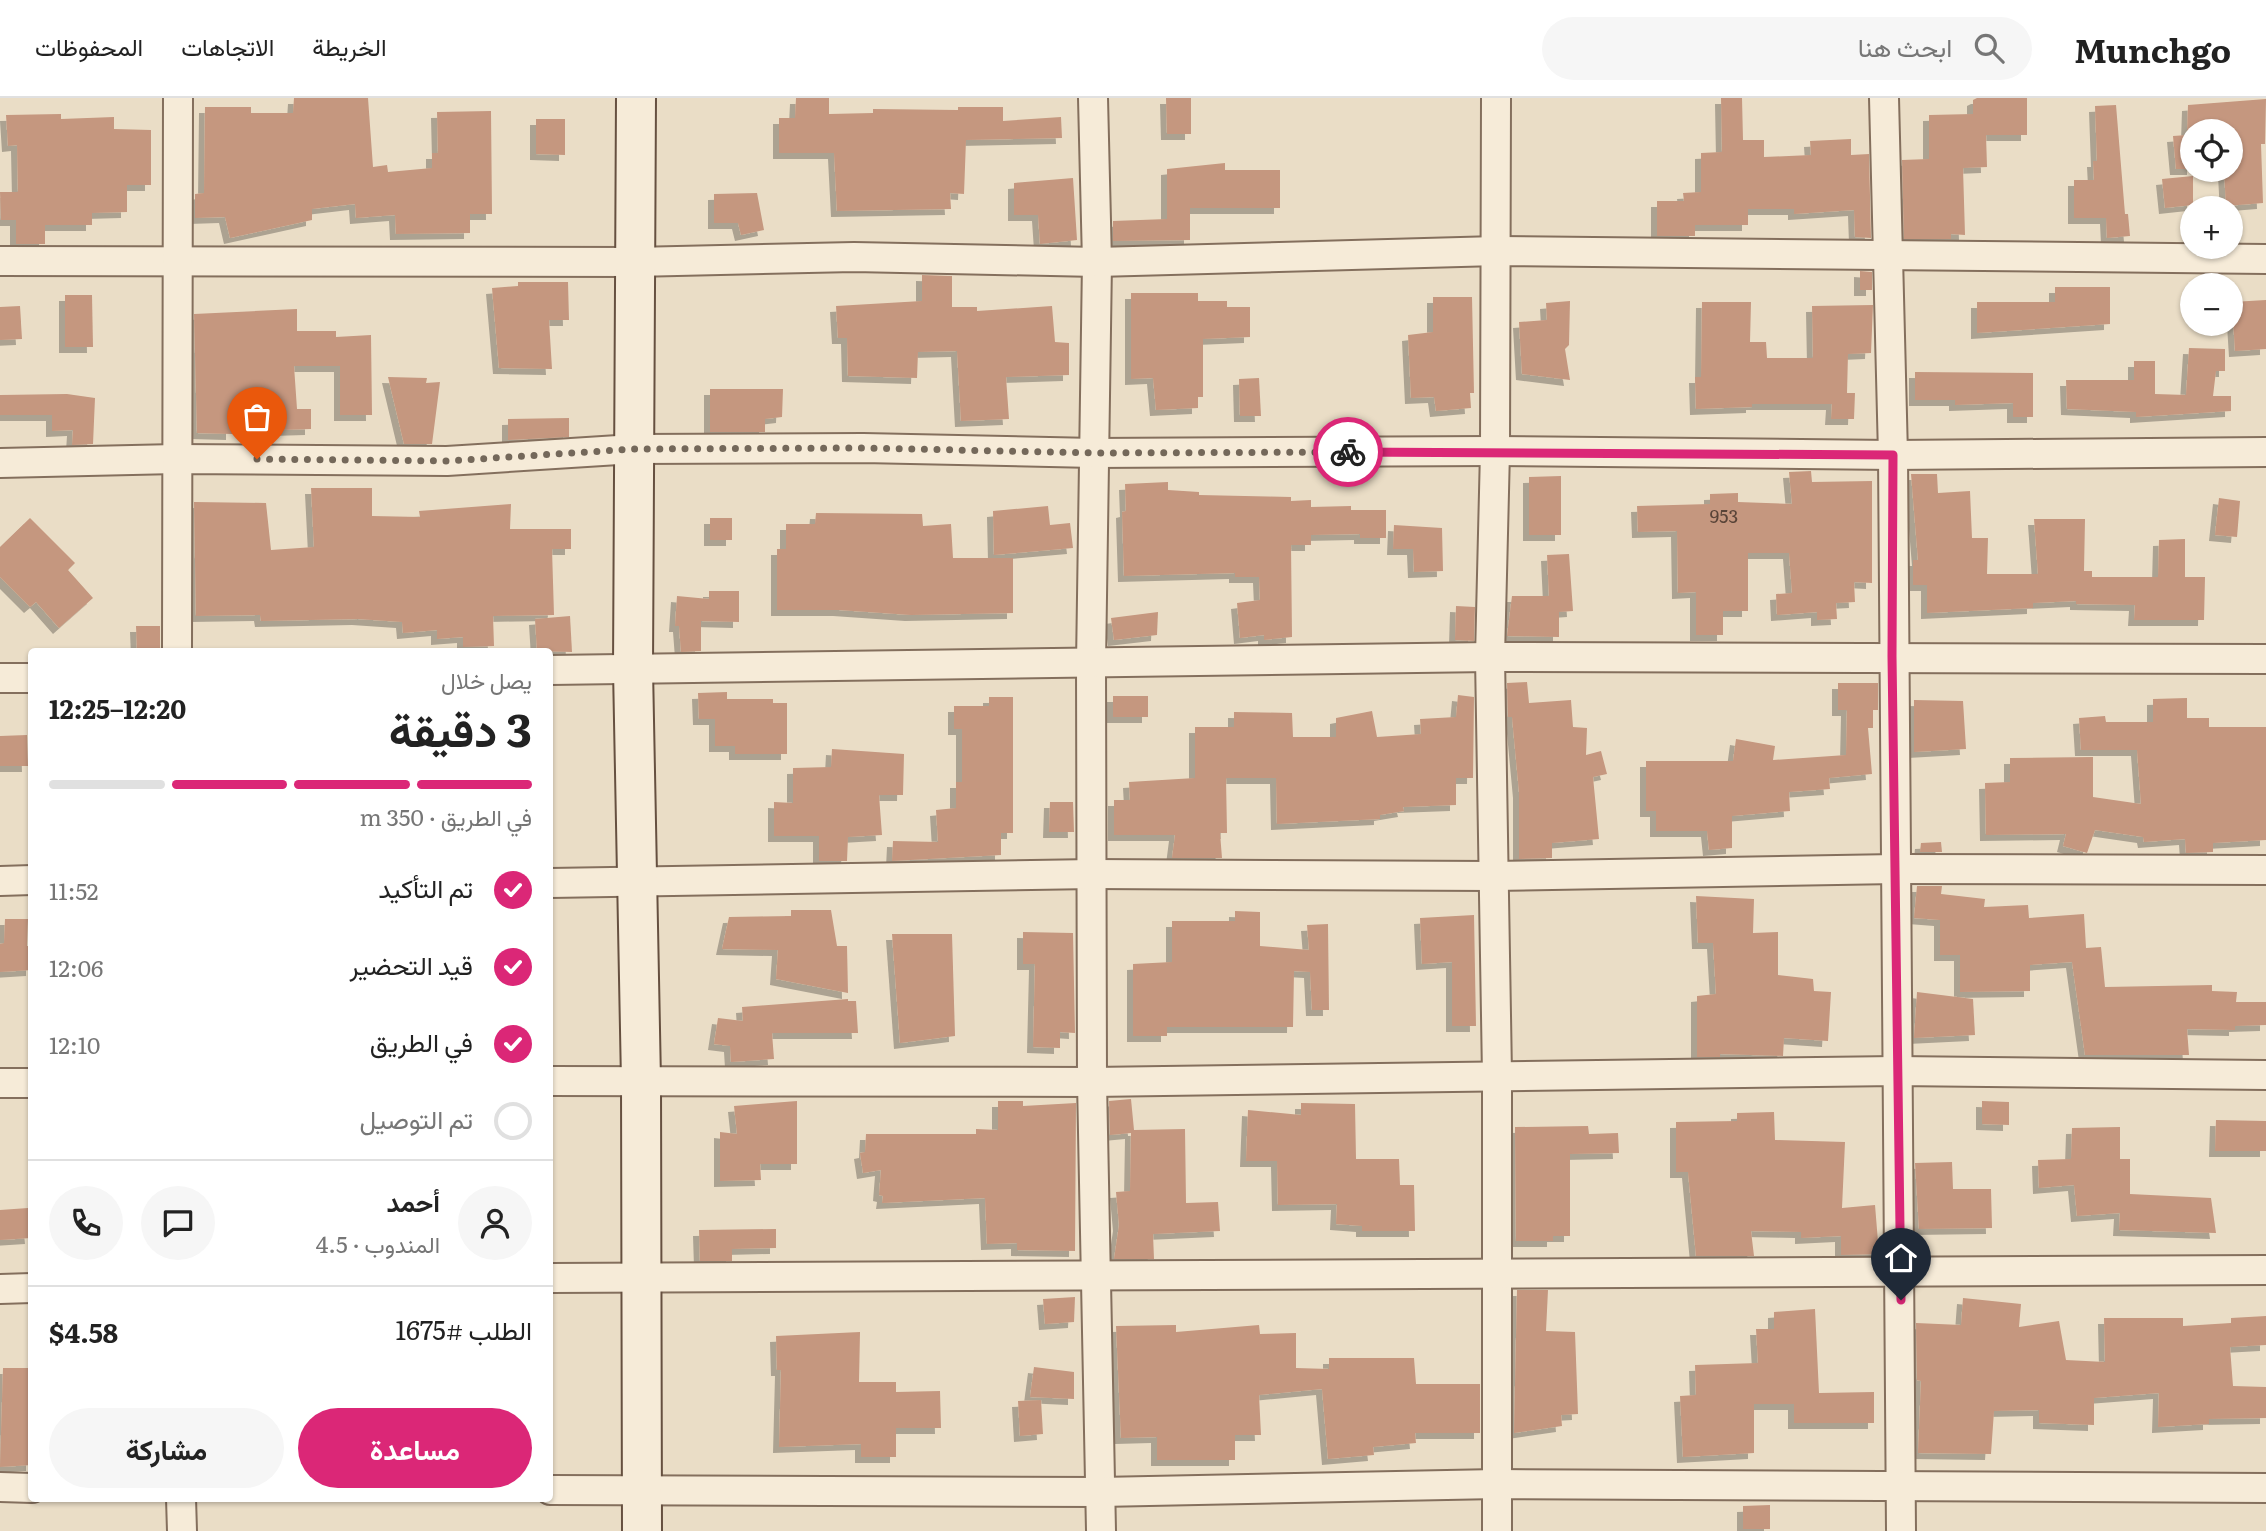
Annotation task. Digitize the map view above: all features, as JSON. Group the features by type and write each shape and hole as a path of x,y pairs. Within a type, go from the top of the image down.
{"street":[{"path":"177,648 178,98"},
{"path":"636,98 633,669 640,1080 642,1531"},
{"path":"1093,98 1097,262 1091,664 1092,1082 1101,1531"},
{"path":"1496,98 1495,450 1490,657 1497,1075 1497,1531"},
{"path":"1884,98 1893,455 1892,656 1901,1273 1901,1531"},
{"path":"0,261 634,262 854,257 1097,262 1497,251 2266,259"},
{"path":"0,463 176,458 447,461 634,449 863,448 1094,453 1495,450 1893,455 2266,452"},
{"path":"553,670 1490,657 2266,659"},
{"path":"0,678 28,677"},
{"path":"553,883 637,884 1093,874 1493,876 1896,869 2266,870"},
{"path":"0,881 28,880"},
{"path":"553,1081 1092,1082 1896,1071 2266,1075"},
{"path":"0,1083 28,1083"},
{"path":"553,1278 2266,1270"},
{"path":"0,1289 28,1288"},
{"path":"553,1490 1100,1492 1497,1484 2266,1488"},
{"path":"0,1487 28,1488"},
{"path":"181,1502 182,1531"}],"building":[{"path":"294,98 368,98 373,167 387,165 388,172 432,168 432,153 438,153 437,112 491,111 492,214 470,214 470,233 396,234 395,215 356,218 355,204 312,209 312,220 230,238 225,217 195,218 195,194 204,193 205,107 251,107 251,113 293,113"},
{"path":"796,98 829,98 829,114 873,113 873,109 958,110 958,107 1003,107 1003,121 1061,117 1062,138 966,140 964,194 950,193 951,209 837,211 834,153 779,153 779,118 795,118"},
{"path":"1166,98 1191,98 1191,134 1167,134"},
{"path":"1721,98 1742,98 1743,140 1764,140 1764,157 1811,155 1810,141 1851,139 1851,155 1869,154 1871,238 1855,237 1854,210 1794,214 1794,209 1748,209 1748,225 1695,225 1695,236 1657,236 1657,201 1684,201 1683,193 1701,192 1701,153 1722,152"},
{"path":"2027,98 2027,135 1986,135 1987,167 1963,168 1965,235 1951,234 1951,239 1904,239 1902,160 1929,159 1929,115 1973,114 1973,100"},
{"path":"2266,99 2265,144 2261,144 2263,203 2243,205 2243,196 2225,196 2225,182 2243,182 2243,119 2188,119 2188,105"},
{"path":"2116,105 2125,214 2128,214 2130,236 2107,238 2106,218 2074,218 2074,180 2094,180 2093,161 2097,161 2095,106"},
{"path":"61,114 61,119 114,117 114,129 151,130 151,185 127,185 127,212 92,213 92,225 45,225 45,244 16,244 16,220 1,220 0,192 18,192 17,145 8,146 6,115"},
{"path":"536,119 565,119 565,155 536,154"},
{"path":"2173,136 2180,136 2180,169 2176,169"},
{"path":"1225,163 1225,170 1280,170 1280,208 1190,208 1190,240 1113,241 1113,221 1167,219 1167,169"},
{"path":"2180,177 2180,182 2193,182 2193,196 2180,196 2180,206 2165,208 2162,179"},
{"path":"1073,178 1077,240 1040,244 1038,215 1014,215 1014,183"},
{"path":"757,193 764,230 741,235 738,223 714,223 714,194"},
{"path":"1860,271 1872,272 1872,290 1860,290"},
{"path":"922,275 952,276 952,307 977,307 977,311 1052,306 1055,342 1069,343 1069,375 1006,377 1009,419 961,421 957,351 918,352 917,378 848,376 847,338 838,338 836,306 922,301"},
{"path":"518,282 568,282 569,320 549,320 552,369 499,368 492,288 518,286"},
{"path":"2055,287 2110,287 2110,324 1977,333 1977,302 2055,302"},
{"path":"1131,293 1198,293 1198,301 1227,301 1227,307 1250,307 1250,337 1203,339 1203,397 1198,397 1198,408 1156,410 1153,378 1131,379"},
{"path":"65,295 92,295 93,347 65,347"},
{"path":"1433,297 1472,297 1474,393 1470,393 1471,408 1436,411 1434,397 1411,398 1408,335 1433,332"},
{"path":"2266,300 2266,349 2235,351 2234,336 2243,336 2243,301"},
{"path":"1570,301 1569,345 1565,349 1570,380 1522,374 1519,322 1547,320 1546,303"},
{"path":"1702,302 1751,302 1750,342 1766,342 1767,358 1813,358 1812,306 1873,305 1871,353 1848,354 1847,393 1855,393 1854,419 1831,419 1832,404 1752,404 1752,407 1696,409 1695,377 1701,377"},
{"path":"20,306 22,339 0,340 0,307"},
{"path":"297,309 297,331 336,331 336,337 371,335 372,415 340,415 340,366 294,366 297,409 311,409 311,429 278,430 278,424 232,424 232,434 197,433 194,314"},
{"path":"2189,348 2225,349 2225,371 2216,371 2213,396 2231,396 2231,411 2136,417 2136,412 2067,409 2066,380 2134,380 2134,361 2155,361 2155,394 2186,395"},
{"path":"1915,372 2033,373 2033,417 2013,417 2013,403 1955,405 1955,400 1915,400"},
{"path":"388,377 427,378 426,383 440,382 432,444 404,444"},
{"path":"1259,378 1261,416 1240,416 1239,379"},
{"path":"710,389 783,389 782,417 765,419 765,432 710,432"},
{"path":"67,394 95,398 93,444 72,445 73,430 52,431 52,415 0,415 0,395"},
{"path":"569,418 569,437 508,440 508,419"},
{"path":"1811,471 1812,482 1872,481 1872,583 1854,582 1855,602 1836,603 1837,619 1817,620 1817,612 1777,615 1776,594 1792,593 1789,553 1748,553 1748,611 1723,611 1723,635 1696,635 1696,592 1678,593 1677,531 1638,532 1637,506 1710,504 1710,494 1738,493 1738,502 1792,504 1789,472"},
{"path":"1911,474 1937,474 1938,493 1970,491 1972,538 1988,538 1987,574 2038,574 2034,519 2085,519 2084,571 2092,571 2092,577 2158,577 2159,540 2185,539 2185,577 2205,577 2204,620 2134,620 2135,605 2076,604 2076,601 2033,603 2033,608 1927,613 1927,585 1913,585 1913,560 1918,560"},
{"path":"1561,476 1561,535 1529,535 1529,477"},
{"path":"1168,482 1168,490 1199,492 1199,495 1291,497 1291,501 1311,500 1311,507 1351,506 1351,510 1386,510 1386,538 1360,538 1360,534 1311,535 1311,545 1291,545 1292,637 1264,640 1264,635 1240,638 1237,603 1260,600 1259,577 1235,577 1235,573 1124,576 1122,512 1126,511 1125,484"},
{"path":"311,488 372,488 372,516 420,517 419,511 511,504 510,529 571,529 571,549 552,549 554,615 493,616 494,646 463,647 463,637 437,639 437,630 403,633 402,622 358,619 261,621 260,615 196,616 194,502 266,503 271,550 314,547"},
{"path":"2219,498 2240,501 2237,537 2215,535"},
{"path":"1048,506 1050,525 1070,523 1073,548 994,555 993,511"},
{"path":"816,513 922,514 923,526 951,524 953,558 1013,558 1013,613 911,615 839,610 777,610 777,549 786,549 786,524 815,524"},
{"path":"30,518 75,563 68,570 93,598 59,628 36,602 30,607 0,577 0,547"},
{"path":"710,518 732,518 732,540 710,540"},
{"path":"1394,525 1442,528 1443,571 1414,572 1413,549 1393,549"},
{"path":"1569,554 1573,611 1559,612 1559,637 1507,636 1512,596 1549,596 1547,555"},
{"path":"709,591 739,591 739,622 701,621 701,651 681,652 679,626 675,626 677,596 709,599"},
{"path":"1456,606 1475,607 1474,641 1455,640"},
{"path":"1158,612 1157,635 1114,640 1111,618"},
{"path":"570,616 572,652 537,648 535,619"},
{"path":"136,626 160,626 160,648 137,648"},
{"path":"1527,682 1529,703 1571,700 1573,727 1587,728 1586,755 1601,751 1607,774 1593,777 1599,839 1552,843 1552,858 1519,859 1519,792 1512,717 1508,717 1507,683"},
{"path":"1838,683 1878,683 1878,710 1873,710 1873,728 1868,728 1872,774 1829,778 1830,789 1789,792 1790,811 1732,816 1732,848 1709,850 1707,831 1656,831 1656,811 1646,811 1646,761 1733,761 1736,739 1775,746 1773,760 1846,755 1847,710 1838,710"},
{"path":"727,692 727,699 773,699 773,703 787,703 787,754 735,754 735,746 715,746 715,719 699,719 698,693"},
{"path":"1458,695 1474,697 1473,778 1456,778 1456,805 1403,807 1404,811 1380,815 1380,819 1277,824 1276,778 1226,778 1227,833 1220,833 1222,858 1172,858 1175,835 1114,835 1114,800 1130,800 1129,782 1195,778 1195,727 1234,727 1234,712 1292,713 1293,737 1336,737 1336,718 1372,711 1377,737 1421,734 1420,719 1456,717"},
{"path":"1113,696 1148,696 1148,717 1113,717"},
{"path":"989,697 1013,697 1013,833 1001,833 1001,855 892,861 893,841 938,842 936,810 956,808 956,782 962,782 962,729 954,729 954,706 989,706"},
{"path":"2187,698 2187,718 2209,718 2209,727 2266,727 2266,840 2213,843 2213,852 2186,853 2185,839 2144,842 2143,837 2095,830 2087,853 2063,846 2066,834 1986,835 1985,783 2010,782 2010,758 2093,757 2093,797 2141,804 2137,750 2081,750 2079,718 2105,716 2106,722 2153,722 2153,699"},
{"path":"1914,700 1963,701 1966,749 1914,752"},
{"path":"27,735 28,766 0,766 0,736"},
{"path":"832,749 904,754 903,795 879,795 882,835 848,837 847,861 819,861 819,836 774,836 774,802 793,803 793,768 831,767"},
{"path":"1050,802 1073,802 1074,832 1049,832"},
{"path":"1941,842 1942,852 1920,852 1921,843"},
{"path":"1917,886 1942,886 1941,894 1985,899 1984,907 2028,905 2029,918 2084,914 2086,948 2101,947 2105,987 2212,985 2212,991 2237,992 2236,1002 2266,1002 2266,1025 2235,1026 2235,1030 2187,1029 2189,1055 2085,1055 2072,962 2030,965 2030,991 1960,992 1960,955 1940,955 1940,920 1914,918"},
{"path":"1696,896 1754,899 1753,933 1778,932 1778,975 1813,979 1814,991 1831,992 1828,1041 1784,1038 1783,1056 1720,1054 1720,1057 1697,1057 1697,996 1716,994 1713,943 1698,943"},
{"path":"791,910 831,910 837,946 847,946 848,993 776,979 778,950 722,949 729,917 791,916"},
{"path":"1235,911 1260,912 1260,946 1309,950 1307,925 1328,924 1329,1010 1312,1010 1310,972 1294,971 1293,1027 1167,1027 1167,1036 1133,1036 1133,964 1172,962 1172,921 1235,921"},
{"path":"1474,915 1476,1026 1452,1026 1452,962 1422,964 1420,918"},
{"path":"5,919 28,919 28,970 0,972 0,944 4,943"},
{"path":"1023,932 1073,933 1075,1033 1060,1032 1060,1048 1033,1047 1035,964 1023,964"},
{"path":"892,934 952,934 955,1036 900,1043"},
{"path":"1917,992 1973,999 1975,1035 1914,1038"},
{"path":"848,999 856,1001 858,1033 772,1033 774,1059 731,1062 730,1046 714,1044 718,1018 743,1021 742,1007"},
{"path":"1131,1099 1134,1130 1185,1129 1186,1203 1218,1202 1220,1231 1153,1234 1154,1259 1114,1259 1119,1225 1116,1192 1130,1191 1131,1133 1110,1135 1109,1101"},
{"path":"797,1101 797,1164 760,1164 761,1180 720,1181 720,1132 737,1134 734,1106"},
{"path":"998,1101 1023,1101 1023,1106 1076,1103 1075,1251 1017,1250 1017,1243 987,1244 985,1198 882,1203 883,1196 879,1195 881,1170 863,1173 860,1153 865,1152 866,1134 976,1134 976,1129 998,1130"},
{"path":"1982,1101 2009,1102 2009,1125 1982,1124"},
{"path":"1301,1103 1355,1104 1356,1159 1399,1159 1400,1185 1414,1185 1415,1231 1362,1231 1362,1226 1336,1224 1337,1204 1278,1205 1277,1161 1246,1161 1248,1110 1301,1115"},
{"path":"1774,1112 1775,1140 1845,1142 1842,1208 1875,1205 1879,1254 1841,1255 1841,1236 1801,1238 1801,1232 1751,1231 1754,1256 1696,1256 1688,1172 1676,1172 1676,1122 1737,1121 1737,1113"},
{"path":"2216,1120 2266,1121 2266,1151 2215,1151"},
{"path":"1588,1126 1589,1134 1618,1133 1619,1153 1570,1154 1570,1236 1553,1236 1553,1241 1516,1241 1515,1127"},
{"path":"2120,1127 2120,1159 2130,1159 2130,1194 2211,1198 2216,1233 2119,1230 2120,1213 2077,1216 2074,1185 2039,1188 2038,1160 2071,1159 2072,1128"},
{"path":"1952,1162 1953,1189 1991,1189 1992,1228 1919,1229 1915,1163"},
{"path":"28,1208 28,1238 0,1240 0,1210"},
{"path":"776,1229 776,1248 732,1249 732,1261 700,1261 699,1230"},
{"path":"1517,1290 1548,1290 1546,1331 1575,1332 1578,1414 1561,1415 1562,1426 1514,1433"},
{"path":"1075,1297 1074,1322 1045,1324 1043,1299"},
{"path":"1963,1298 2021,1304 2019,1327 2059,1321 2066,1360 2105,1362 2104,1318 2183,1318 2183,1326 2231,1323 2231,1318 2266,1316 2266,1345 2230,1347 2233,1386 2266,1387 2266,1418 2209,1419 2209,1424 2158,1427 2159,1393 2094,1398 2094,1425 2039,1423 2039,1410 1994,1411 1991,1454 1918,1453 1921,1381 1917,1380 1916,1323 1961,1325"},
{"path":"1815,1309 1819,1393 1874,1392 1874,1423 1794,1423 1794,1404 1754,1404 1754,1453 1683,1457 1680,1396 1696,1395 1695,1365 1758,1363 1756,1329 1774,1329 1774,1312"},
{"path":"1176,1325 1176,1332 1259,1325 1260,1334 1296,1333 1296,1368 1329,1369 1329,1358 1414,1358 1416,1384 1480,1384 1480,1433 1415,1433 1416,1443 1373,1447 1374,1455 1328,1459 1322,1389 1259,1395 1261,1435 1235,1435 1235,1460 1157,1460 1157,1437 1121,1438 1116,1326"},
{"path":"860,1332 859,1382 896,1382 896,1392 940,1391 941,1428 896,1428 896,1457 861,1457 861,1444 779,1447 781,1370 777,1370 776,1336"},
{"path":"1034,1367 1074,1372 1074,1399 1030,1397"},
{"path":"3,1368 28,1368 28,1465 0,1467"},
{"path":"1041,1400 1043,1434 1020,1436 1018,1401"},
{"path":"1770,1505 1770,1529 1743,1529 1743,1506"}],"way so far":[{"path":"257,459 447,461 634,449 1348,452"}],"route":[{"path":"1348,452 1495,450 1893,455 1892,656 1901,1300"}]}
